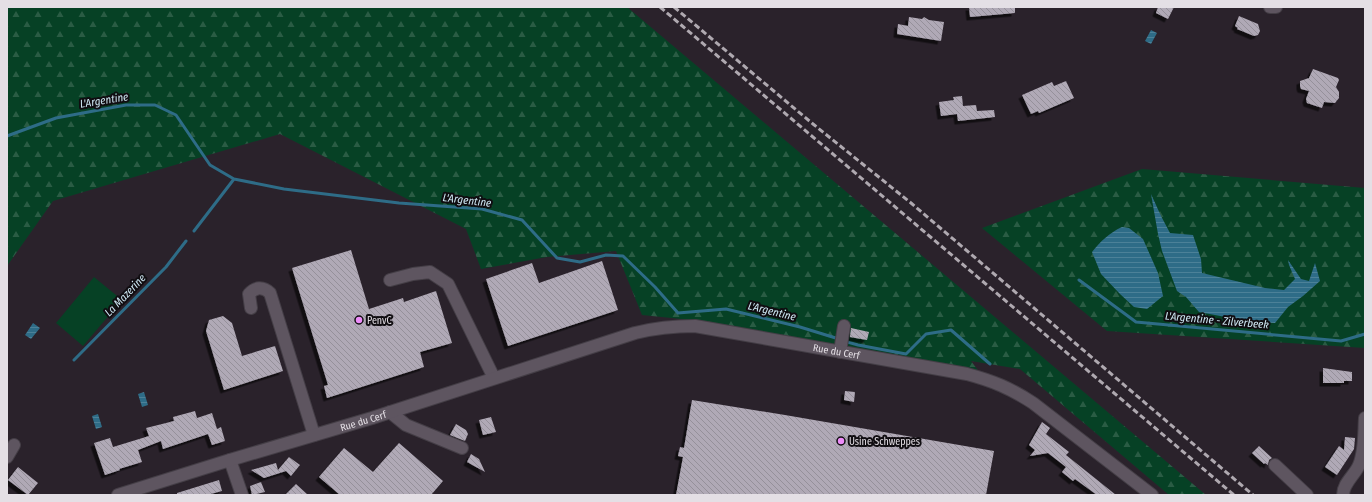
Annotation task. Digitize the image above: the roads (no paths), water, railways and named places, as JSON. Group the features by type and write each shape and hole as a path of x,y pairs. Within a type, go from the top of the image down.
{"street":[{"path":"1270,7 1276,7"},
{"path":"390,280 413,274 430,272 448,284 494,378"},
{"path":"251,308 249,294 253,290 261,288 266,289 270,293 314,435"},
{"name":"Rue du Cerf","path":"118,495 390,412 635,333 653,328 677,326 695,326 842,340 1000,384 1033,402 1149,494"},
{"path":"390,412 406,425 462,448"},
{"path":"1343,495 1343,490 1359,466 1363,450 1365,418"},
{"path":"7,457 14,445"},
{"path":"230,460 242,495"},
{"path":"1275,465 1307,495"}],"water":[{"path":"1151,30 1157,33 1151,44 1145,41"},
{"path":"1151,194 1170,233 1193,235 1201,259 1202,273 1265,288 1284,290 1295,279 1288,260 1301,279 1309,281 1315,263 1320,281 1288,307 1275,323 1252,322 1199,312 1186,297 1177,291 1162,251"},
{"path":"1122,227 1129,228 1143,239 1158,273 1163,296 1147,309 1134,307 1120,294 1101,274 1092,252 1113,232"},
{"path":"33,323 40,328 31,339 25,335"},
{"path":"144,392 148,405 142,407 138,394"},
{"path":"98,414 102,427 96,429 92,416"}],"waterway":[{"name":"L'Argentine","path":"7,136 56,118 126,105 155,105 176,115 210,165 234,179 284,189 399,203 482,209 522,220 557,258 580,262 606,255 623,256 655,287 678,313 726,309 800,327 839,339"},
{"name":"La Mazerine","path":"194,231 234,179"},
{"name":"La Mazerine","path":"74,360 166,267 186,241"},
{"name":"L'Argentine - Zilverbeek","path":"1079,280 1136,322 1341,341 1365,334"},
{"name":"L'Argentine","path":"844,341 906,354 926,334 951,330 990,364"}],"railway":[{"path":"660,7 1234,495"},
{"path":"674,7 813,124 911,203 1253,495"}],"place":[{"name":"PenvC","path":"359,320"},
{"name":"Usine Schweppes","path":"841,441"}]}
